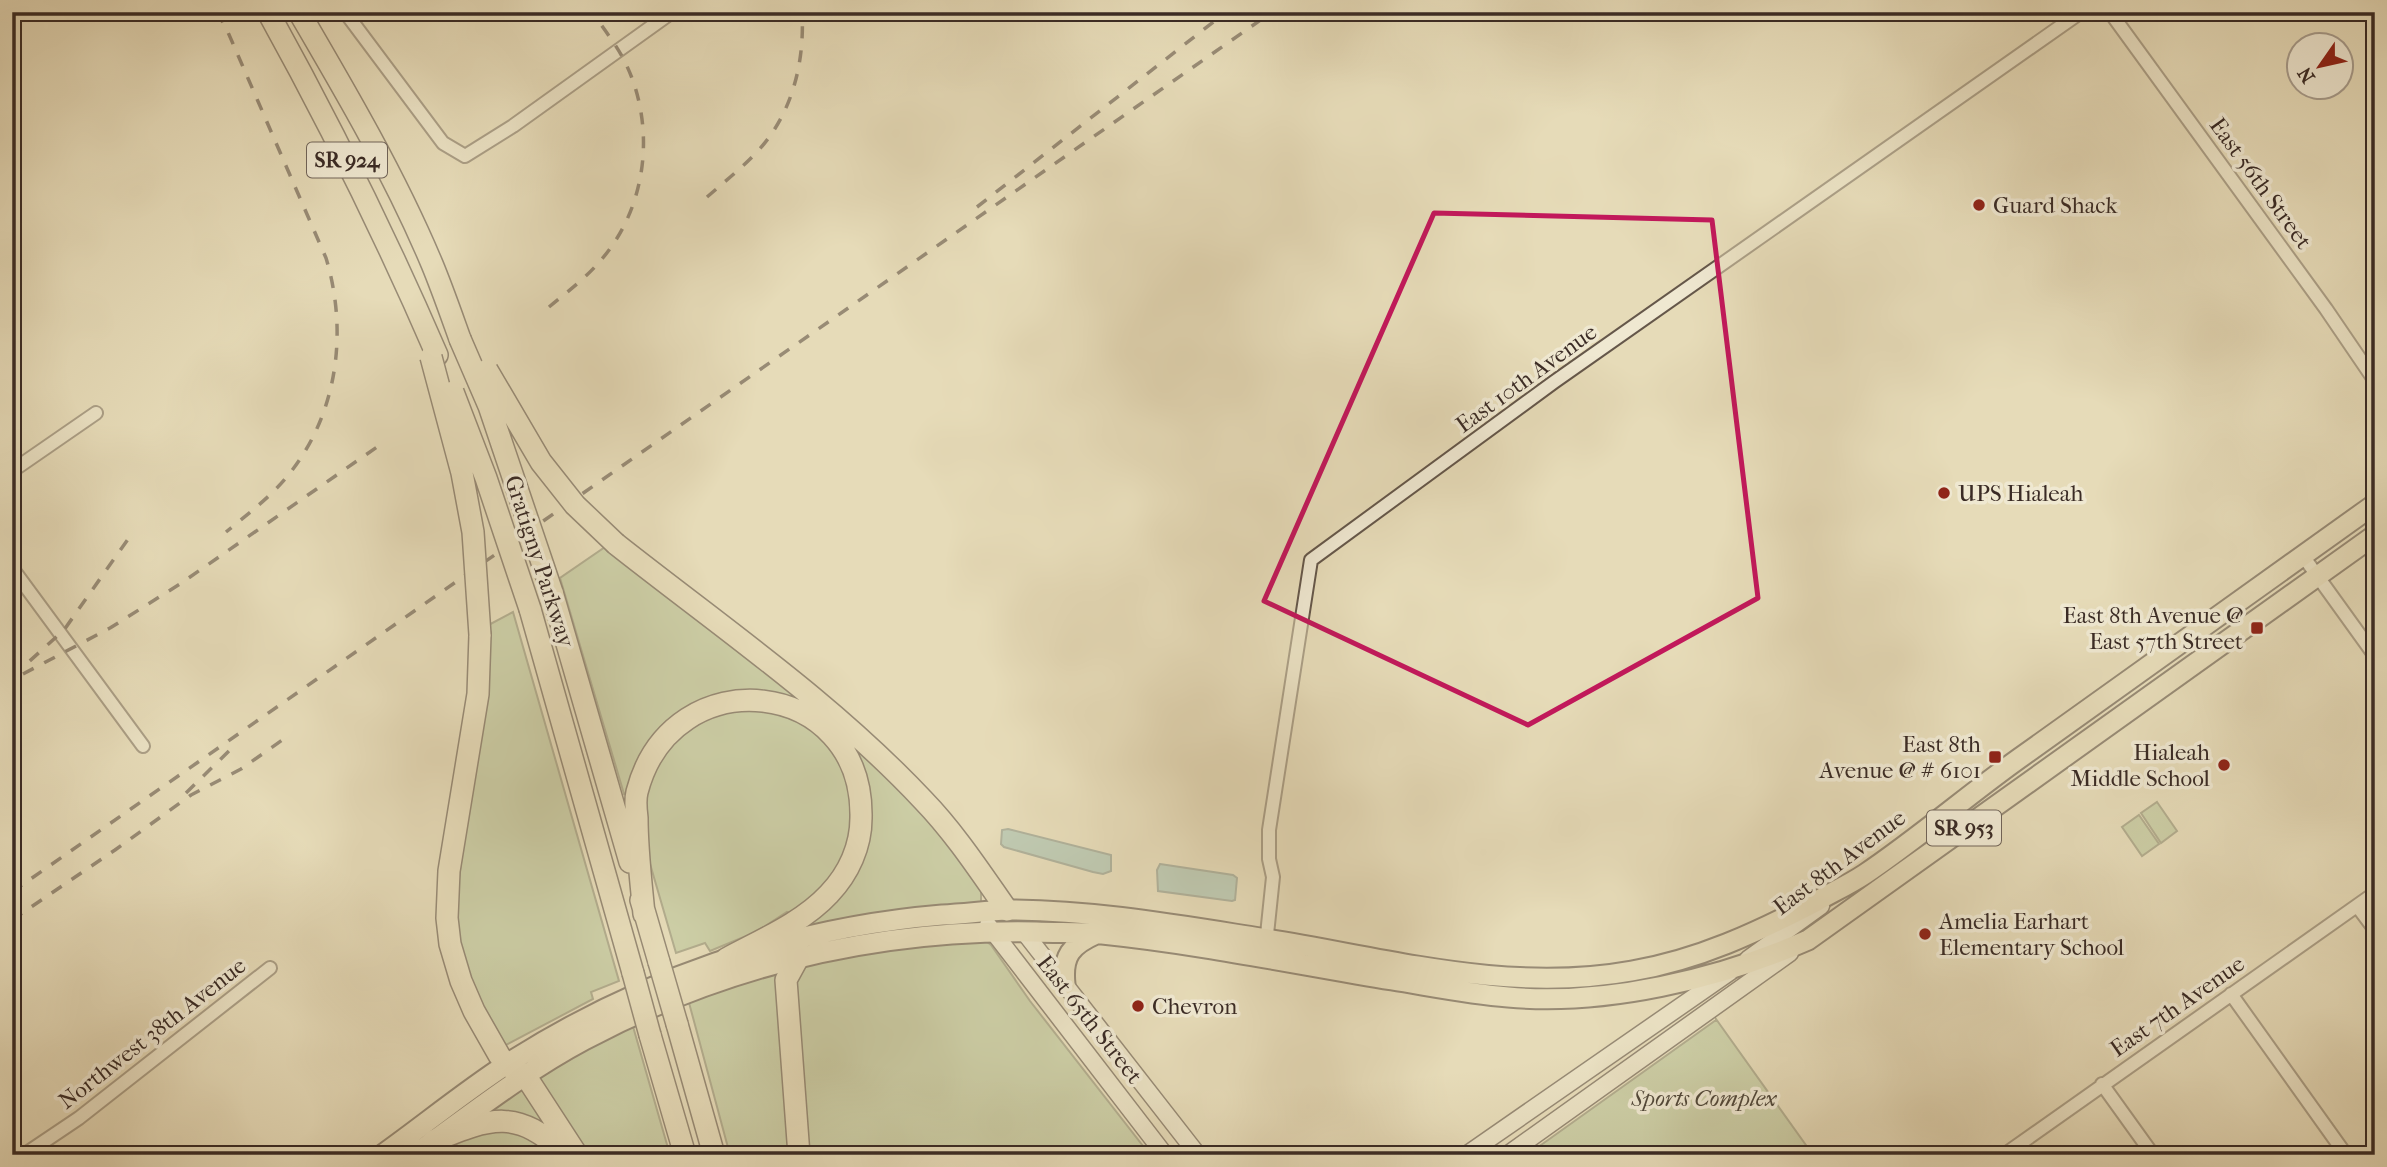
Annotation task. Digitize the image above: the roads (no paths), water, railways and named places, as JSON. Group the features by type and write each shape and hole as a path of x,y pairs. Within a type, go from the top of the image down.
{"highway":[{"name":"SR 924","path":"268,12 319,103 375,215 418,312 434,356"},
{"name":"Gratigny Parkway","path":"299,12 352,103 432,264 464,336 552,592 715,1155"},
{"path":"464,336 541,462 575,505 616,544 725,626 842,722 924,801 983,875 1007,911"},
{"name":"Gratigny Parkway","path":"434,356 486,478 530,609 685,1155"},
{"path":"434,356 471,520 479,596 478,694 449,871 447,918 450,944 461,981 474,1011 577,1155"},
{"path":"645,914 636,795 645,766 663,738 684,719 734,701 769,701 798,710 818,722 841,744 856,773 862,803 861,836 846,873 829,895 798,919 726,959"},
{"path":"798,958 786,980 799,1155"},
{"path":"433,1141 487,1122 512,1121 530,1126 550,1139 567,1155"}],"main road":[{"name":"East 8th Avenue","path":"1466,1155 1486,1149 1862,876 1988,780 2375,504"},
{"name":"East 8th Avenue","path":"1507,1155 2375,535"},
{"path":"2106,696 2121,716"},
{"path":"1918,834 1930,852"},
{"path":"414,1155 571,1027 621,1001 726,959 792,938 852,926 906,918 1007,911 1125,918 1484,976 1580,978 1679,961 1736,941 1862,876"},
{"name":"East 65th Street","path":"1007,911 1198,1155"},
{"name":"East 65th Street","path":"978,912 1164,1155"},
{"path":"382,1155 515,1070 626,1020 748,971 898,938 992,931 1097,934 1156,940 1509,998 1555,998 1636,990 1684,980 1773,955 1808,940"},
{"path":"1065,984 1064,969 1068,955 1078,943 1097,934"}],"street":[{"path":"345,12 443,143 465,156 513,126 672,12"},
{"name":"East 10th Avenue","path":"1264,958 1273,877 1269,859 1269,830 1311,559 1554,382 2081,12"},
{"name":"East 56th Street","path":"2110,12 2326,309 2375,381"},
{"path":"12,471 96,413"},
{"path":"2303,556 2375,656"},
{"path":"12,568 143,746"},
{"name":"East 7th Avenue","path":"2004,1155 2375,893"},
{"path":"2357,906 2375,930"},
{"name":"Northwest 38th Avenue","path":"24,1155 79,1118 270,968"},
{"path":"2231,994 2346,1155"},
{"path":"2102,1084 2153,1155"}],"water":[{"path":"1008,829 1111,855 1111,871 1103,874 1093,872 1004,847 1001,844 1002,830"},
{"path":"1160,864 1233,875 1237,878 1235,900 1158,891 1157,870"}],"railway":[{"path":"217,12 326,258 333,286 337,342 328,397 319,424 306,449 276,489 226,532"},
{"path":"549,307 589,273 617,239 629,215 642,164 641,112 635,86 614,42 592,12"},
{"path":"707,197 747,162 777,126 793,90 798,71 802,12"},
{"path":"977,207 1226,12"},
{"path":"12,892 1272,12"},
{"path":"23,674 110,628 180,584 377,447"},
{"path":"12,677 64,630 133,532"},
{"path":"12,920 191,795 241,769 288,736"},
{"path":"186,793 231,749"}],"place":[{"name":"Guard Shack","path":"1979,205"},
{"name":"UPS Hialeah","path":"1944,493"},
{"name":"East 8th Avenue @ East 57th Street","path":"2257,628"},
{"name":"East 8th Avenue @ # 6101","path":"1995,757"},
{"name":"Hialeah Middle School","path":"2224,765"},
{"name":"Amelia Earhart Elementary School","path":"1925,934"},
{"name":"Chevron","path":"1138,1006"}],"park label":[{"name":"Sports Complex","path":"1704,1098"}]}
